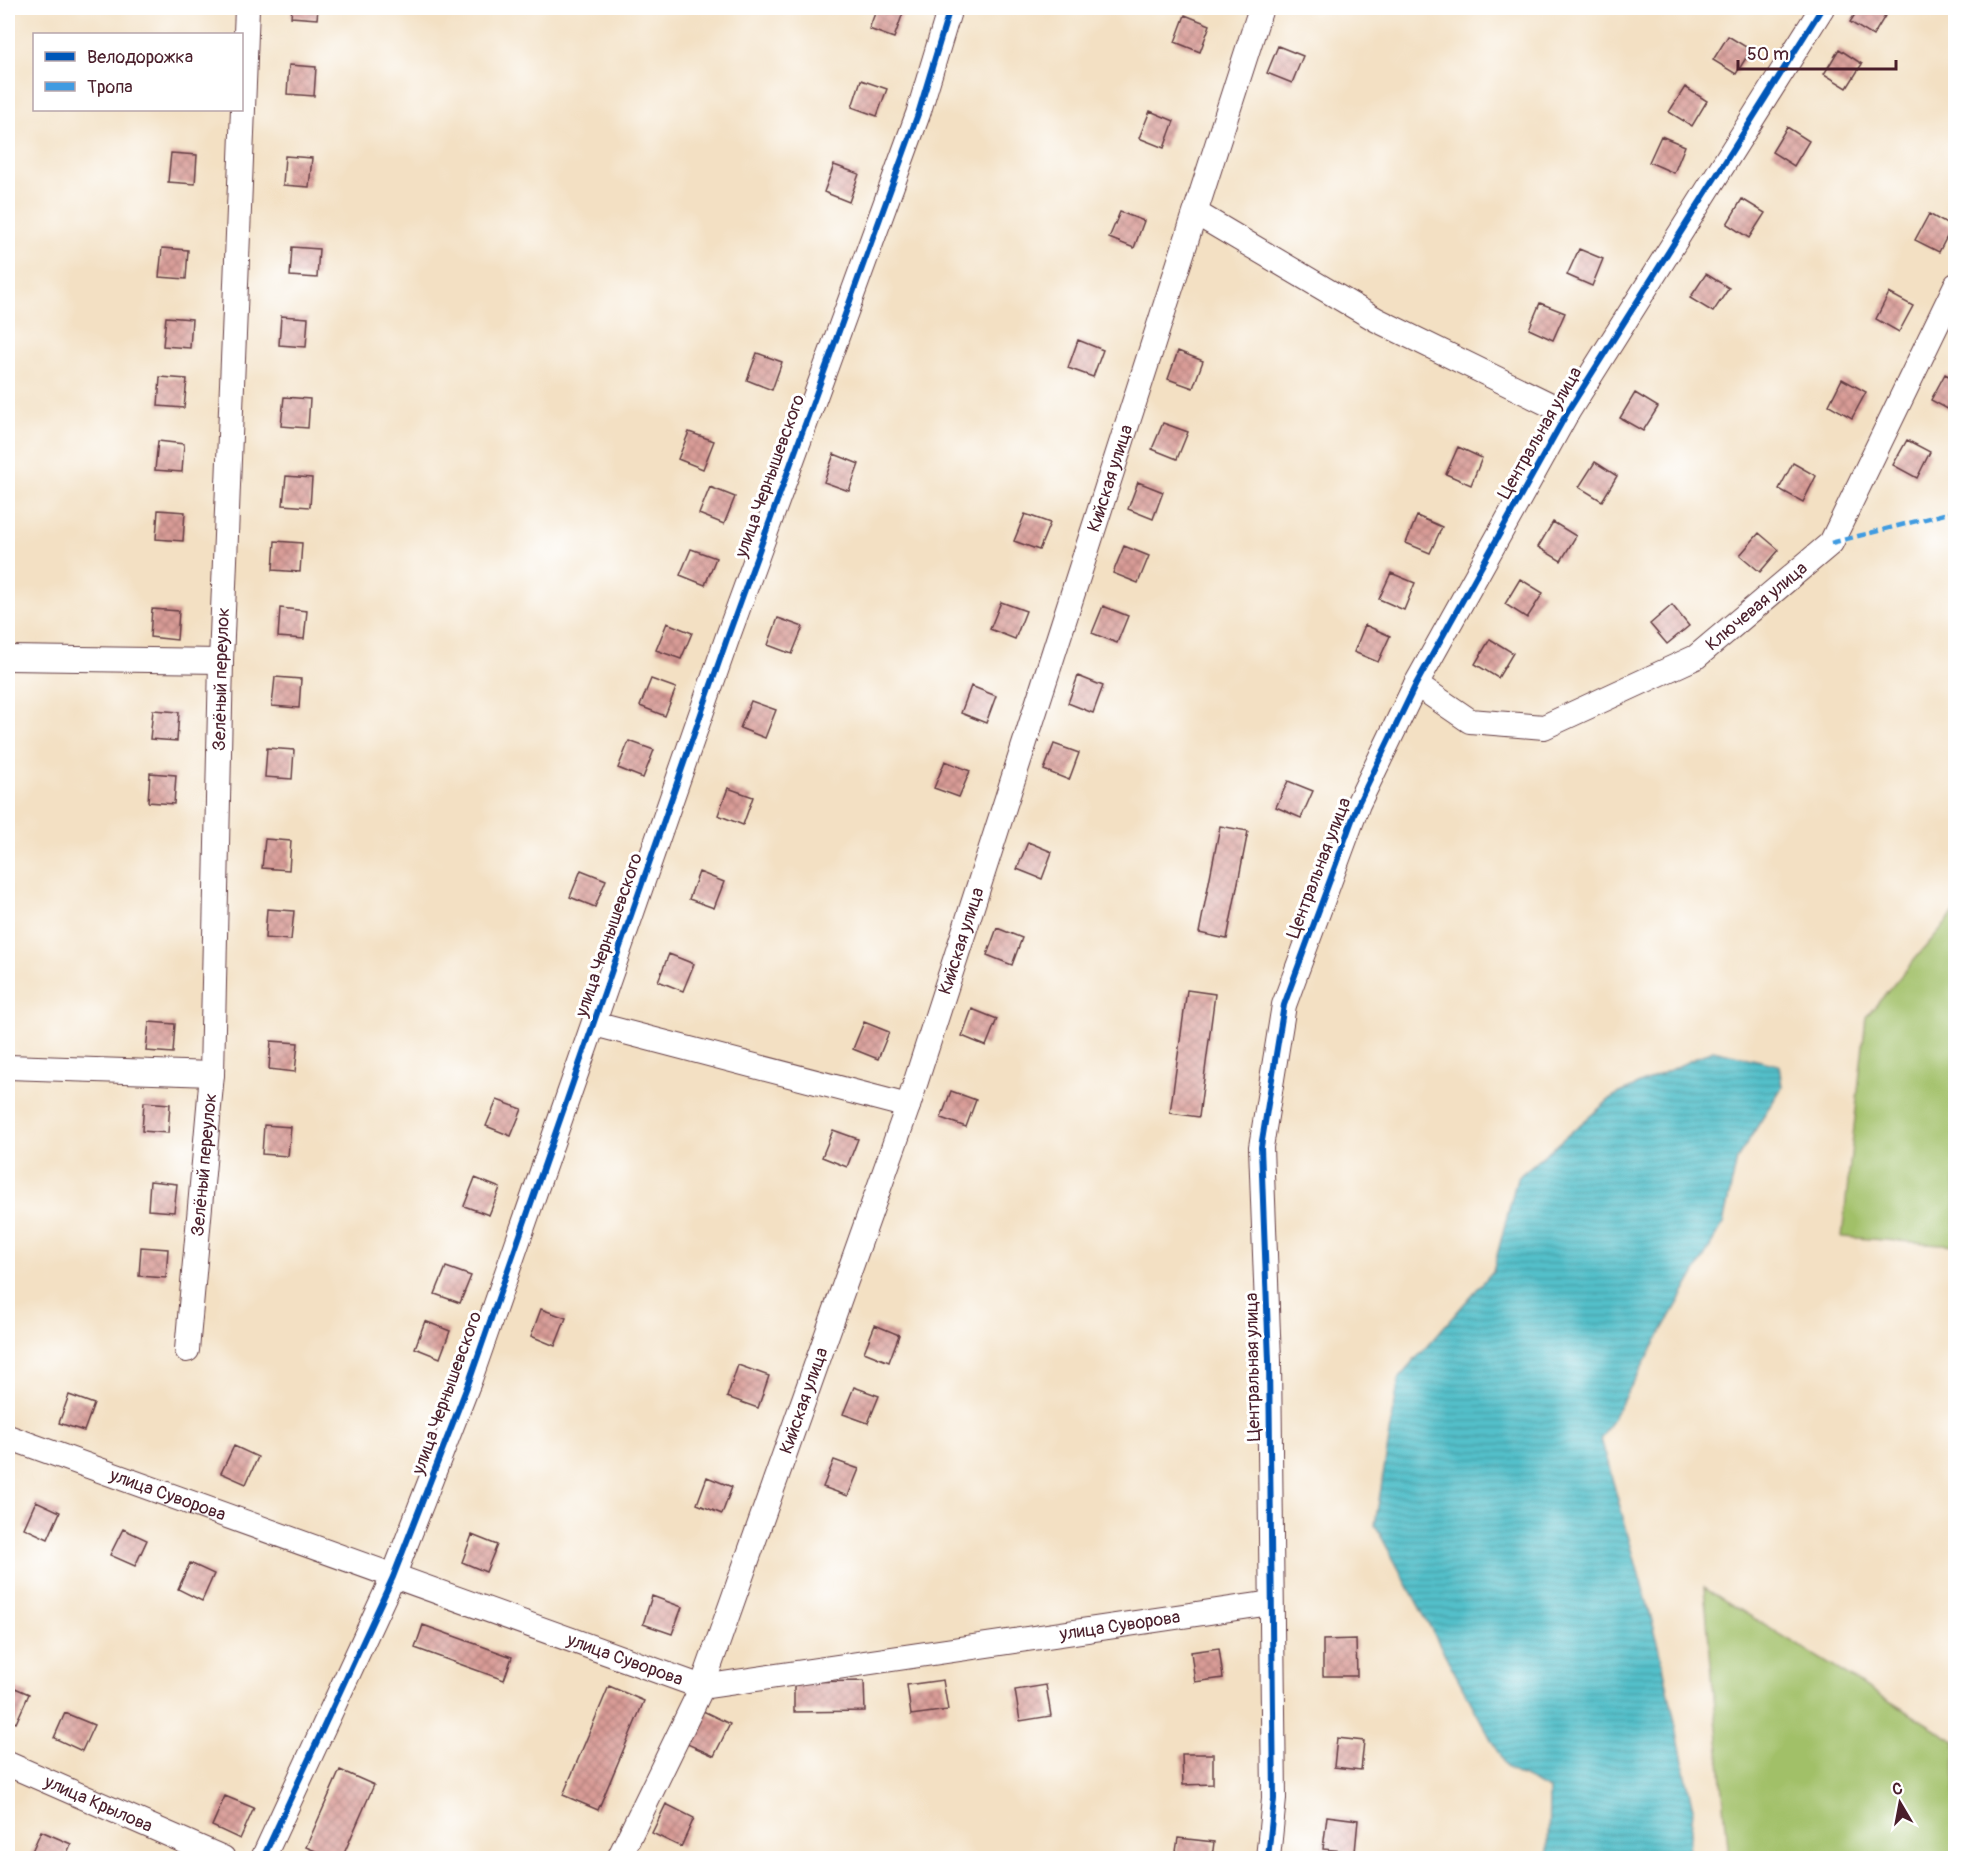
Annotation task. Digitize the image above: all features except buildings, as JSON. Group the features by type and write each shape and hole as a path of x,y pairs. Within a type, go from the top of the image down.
{"street":[{"name":"Зелёный переулок","path":"243,108 247,8"},
{"name":"улица Чернышевского","path":"263,1858 393,1577 470,1379 728,636 918,114 950,8"},
{"name":"Кийская улица","path":"619,1858 702,1687 908,1106 1261,8"},
{"name":"Центральная улица","path":"1268,1858 1274,1799 1269,1361 1262,1147 1284,1005 1358,804 1416,684 1567,413 1822,8"},
{"name":"Зелёный переулок","path":"187,1350 212,1074 221,661 243,111"},
{"path":"1196,213 1377,320 1567,413"},
{"name":"Ключевая улица","path":"1416,684 1470,721 1544,727 1696,657 1831,543 1956,285"},
{"path":"8,658 221,661"},
{"path":"594,1024 908,1106"},
{"path":"8,1067 212,1074"},
{"name":"улица Суворова","path":"8,1437 702,1687 1271,1603"},
{"name":"улица Крылова","path":"8,1764 223,1858"}],"green space":[{"path":"1955,912 1955,1245 1842,1237 1866,1017"},
{"path":"1704,1588 1955,1741 1955,1858 1729,1858"}],"water":[{"path":"1713,1050 1779,1065 1782,1087 1737,1159 1723,1224 1601,1439 1659,1646 1693,1809 1688,1858 1548,1858 1549,1790 1507,1769 1375,1525 1399,1378 1493,1271 1517,1178 1614,1096"}],"marked path":[{"path":"1831,543 1956,511"}],"cycle path":[{"path":"263,1858 393,1577 470,1379 728,636 918,114 950,8"},
{"path":"1268,1858 1274,1799 1269,1361 1261,1147 1284,1005 1358,804 1416,684 1567,413 1822,8"}]}
